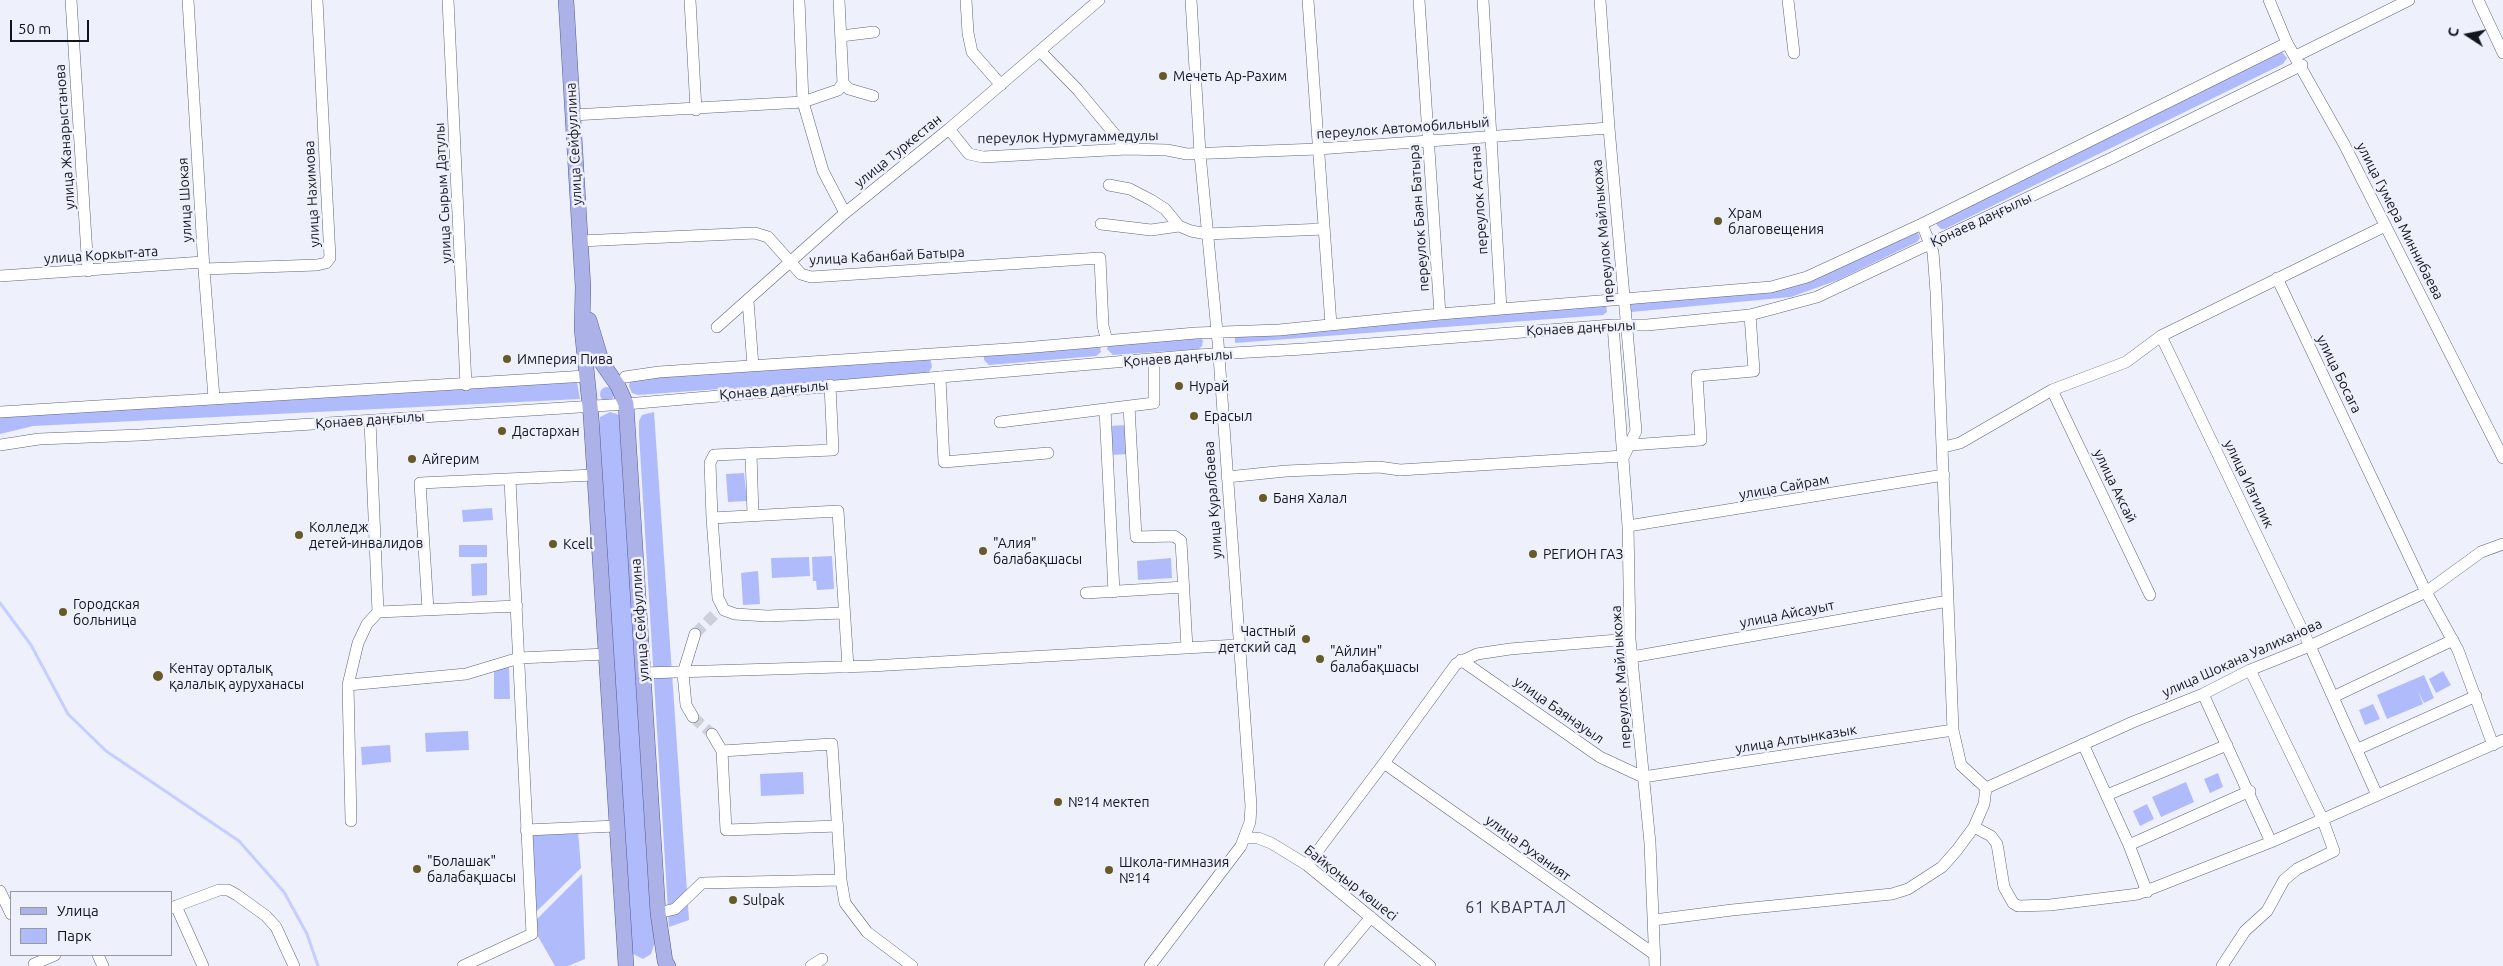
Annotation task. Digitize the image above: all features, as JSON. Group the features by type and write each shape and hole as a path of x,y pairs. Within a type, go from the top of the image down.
{"main road":[{"name":"улица Сейфуллина","path":"566,0 583,287 582,328 590,406 626,966"},
{"name":"улица Сейфуллина","path":"583,287 593,338 602,363 618,377 626,404 658,913 663,964"},
{"name":"Қонаев даңғылы","path":"586,376 618,377"}],"street":[{"name":"улица Жанарыстанова","path":"71,0 88,271"},
{"name":"улица Шокая","path":"188,0 214,398"},
{"name":"улица Нахимова","path":"204,266 317,265 326,263 330,258 317,0"},
{"name":"улица Сырым Датулы","path":"448,0 466,385"},
{"path":"690,0 696,110"},
{"path":"799,0 803,102 823,171 845,213"},
{"path":"573,115 696,110 803,102 838,90 843,83 839,0"},
{"path":"966,0 968,32 972,52 1001,85"},
{"name":"улица Куралбаева","path":"1150,966 1246,838 1252,806 1246,719 1238,645 1217,332 1200,154 1191,0"},
{"path":"1308,0 1331,326"},
{"name":"переулок Баян Батыра","path":"1419,0 1440,314"},
{"name":"переулок Астана","path":"1483,0 1501,309"},
{"name":"переулок Майлыкожа","path":"1600,0 1609,128 1636,431 1624,456 1628,526 1630,638 1650,843 1655,960"},
{"path":"1788,0 1794,53"},
{"name":"улица Гумера Миннибаева","path":"2269,0 2288,43 2385,226 2503,458"},
{"name":"Қонаев даңғылы","path":"0,445 38,439 370,421 626,404 1154,359 1750,315 1817,297 1931,244 2299,61 2409,0"},
{"path":"2478,0 2503,53"},
{"name":"улица Туркестан","path":"717,327 845,213 1001,85 1094,2"},
{"path":"841,36 874,32"},
{"name":"Қонаев даңғылы","path":"618,377 659,372 1217,332 1331,326 1440,314 1751,289 1790,283 1922,224 2288,43"},
{"path":"1040,51 1077,89 1127,149"},
{"path":"843,83 854,91 873,96"},
{"name":"переулок Автомобильный","path":"1200,154 1429,143 1609,128"},
{"name":"переулок Нурмугаммедулы","path":"949,129 963,148 975,156 1127,149 1154,149 1200,154"},
{"path":"1109,185 1130,190 1151,200 1165,209 1178,226"},
{"path":"1102,224 1150,230 1178,226 1207,234 1324,229"},
{"path":"1654,920 1900,891 1927,878 1942,867 1974,827 1984,804 1986,788 1961,765 1953,730 1944,447 1936,292 1931,244 1922,224"},
{"path":"1944,447 1960,444 2052,390 2126,362 2161,336 2385,226"},
{"name":"улица Кабанбай Батыра","path":"580,241 746,231 768,237 801,274 811,277 1100,258 1103,326 1107,341"},
{"name":"улица Коркыт-ата","path":"0,276 204,266"},
{"name":"улица Босага","path":"2277,278 2426,592 2453,640 2498,743"},
{"path":"748,301 753,366"},
{"path":"1630,445 1701,440 1697,376 1754,371 1750,315"},
{"path":"1227,477 1286,471 1379,467 1400,470 1624,456 1619,422 1613,325"},
{"name":"улица Изгилик","path":"2161,336 2310,646 2358,749 2377,795"},
{"path":"1000,422 1154,403 1154,359"},
{"name":"Қонаев даңғылы","path":"0,412 214,398 466,385 586,376"},
{"path":"940,377 944,462 1048,453"},
{"path":"830,386 833,450 714,455 711,458 712,518 719,612 767,616 843,613"},
{"name":"улица Аксай","path":"2052,390 2150,594"},
{"path":"1129,406 1136,537 1178,537 1181,541 1187,648"},
{"path":"1105,408 1114,592"},
{"path":"350,821 348,685 358,643 367,624 378,612 370,421"},
{"path":"751,454 753,515"},
{"path":"428,610 420,482 510,480 594,475"},
{"name":"улица Сайрам","path":"1628,526 1944,475"},
{"path":"463,966 532,934 510,480"},
{"path":"712,518 838,511 843,613 848,667"},
{"name":"улица Шокана Уалиханова","path":"1986,788 2082,744 2203,694 2250,670 2310,646 2426,592 2481,552 2503,544"},
{"path":"1086,593 1184,587"},
{"name":"улица Айсауыт","path":"1632,657 1661,654 1808,625 1948,601"},
{"path":"378,612 516,606"},
{"path":"693,717 686,705 683,673 695,634"},
{"path":"1307,865 1456,664 1461,660 1477,654 1510,649 1630,638"},
{"path":"2334,697 2453,640"},
{"path":"644,673 848,667 1238,645"},
{"path":"348,685 466,674 519,658 606,654"},
{"name":"улица Баянауыл","path":"1461,660 1600,757 1643,777"},
{"path":"2222,966 2245,930 2267,911 2284,880 2297,869 2334,851 2322,818 2250,670"},
{"path":"2203,694 2250,791 2271,842"},
{"path":"2358,749 2476,696"},
{"name":"улица Алтынказык","path":"1643,777 1953,730"},
{"path":"712,734 722,751 726,830 838,826"},
{"path":"1974,827 1992,836 1997,844 2004,887 2018,906 2050,905 2147,892 2271,842 2322,818 2498,743"},
{"path":"722,751 832,744 841,880 845,903 867,932 912,966"},
{"path":"2082,744 2129,845 2147,892"},
{"path":"2107,795 2227,745"},
{"name":"улица Руханият","path":"1384,763 1655,960"},
{"path":"2129,845 2250,791"},
{"path":"526,830 616,826"},
{"name":"Байқоңыр көшесі","path":"1246,838 1258,838 1271,843 1307,865 1430,966"},
{"path":"658,913 675,909 702,884 841,880"},
{"path":"203,966 174,907 219,890 228,890 236,894 266,916 276,927 294,966"},
{"path":"0,891 10,912"},
{"path":"1330,966 1371,917"},
{"path":"33,961 50,956"},
{"path":"811,966 822,959"}],"green space":[{"path":"2282,52 2287,58 2283,64 1945,229 1941,229 1937,225 1936,222"},
{"path":"1917,231 1920,238 1917,242 1838,280 1791,297 1631,312 1631,303 1768,288"},
{"path":"1606,305 1607,312 1603,315 1235,343 1235,332"},
{"path":"1196,336 1203,340 1202,346 1199,349 1113,355 1107,349 1108,345"},
{"path":"1100,346 1101,352 1096,356 989,365 984,360 984,356"},
{"path":"930,357 932,367 929,372 923,374 638,395 632,393 629,386 630,380 635,377"},
{"path":"577,382 580,399 33,426 0,434 0,414"},
{"path":"604,387 610,387 614,394 610,401 604,401 600,397 600,391"},
{"path":"610,412 620,415 655,942 651,954 643,959 633,954 630,938 599,428 600,417"},
{"path":"654,412 689,920 669,927 639,434 639,421 642,415"},
{"path":"1129,425 1131,454 1109,455 1107,426"},
{"path":"744,473 747,501 728,502 726,474"},
{"path":"492,508 493,520 463,522 462,510"},
{"path":"459,545 487,545 487,557 459,557"},
{"path":"832,556 834,589 817,590 816,581 813,581 812,557"},
{"path":"809,557 810,576 772,578 771,558"},
{"path":"1171,558 1172,578 1138,580 1137,561"},
{"path":"487,563 487,595 472,596 471,564"},
{"path":"758,571 760,604 743,605 741,573"},
{"path":"509,667 510,699 494,699 494,668"},
{"path":"2443,671 2451,685 2436,693 2429,679"},
{"path":"2424,675 2434,698 2424,703 2418,691 2423,704 2387,719 2377,695"},
{"path":"2373,704 2380,719 2365,725 2359,710"},
{"path":"468,731 469,750 426,752 425,733"},
{"path":"390,745 391,762 362,765 361,747"},
{"path":"803,772 804,794 761,796 760,774"},
{"path":"2218,773 2223,787 2210,793 2204,779"},
{"path":"2186,782 2194,802 2161,817 2152,797"},
{"path":"2147,804 2154,819 2140,826 2133,811"},
{"path":"578,831 581,868 536,912 531,834"},
{"path":"582,874 585,959 568,966 555,966 536,933 535,921"}],"waterway":[{"path":"0,603 31,645 68,714 106,751 239,841 284,892 307,934 318,966"}],"tunnel":[{"path":"695,634 714,615"},
{"path":"693,717 712,734"}],"place":[{"name":"Мечеть Ар-Рахим","path":"1163,76"},
{"name":"Храм благовещения","path":"1718,221"},
{"name":"Империя Пива","path":"507,359"},
{"name":"Нурай","path":"1179,386"},
{"name":"Ерасыл","path":"1194,416"},
{"name":"Дастархан","path":"502,431"},
{"name":"Айгерим","path":"412,459"},
{"name":"Баня Халал","path":"1263,498"},
{"name":"Колледж детей-инвалидов","path":"299,535"},
{"name":"Kcell","path":"553,544"},
{"name":"\"Алия\" балабақшасы","path":"983,551"},
{"name":"РЕГИОН ГАЗ","path":"1533,554"},
{"name":"Городская больница","path":"63,612"},
{"name":"Частный детский сад","path":"1306,639"},
{"name":"\"Айлин\" балабақшасы","path":"1320,659"},
{"name":"Кентау орталық қалалық ауруханасы","path":"158,676"},
{"name":"№14 мектеп","path":"1058,802"},
{"name":"\"Болашак\" балабақшасы","path":"417,869"},
{"name":"Школа-гимназия №14","path":"1109,870"},
{"name":"Sulpak","path":"733,900"}],"district":[{"name":"61 КВАРТАЛ","path":"1516,908"}]}
